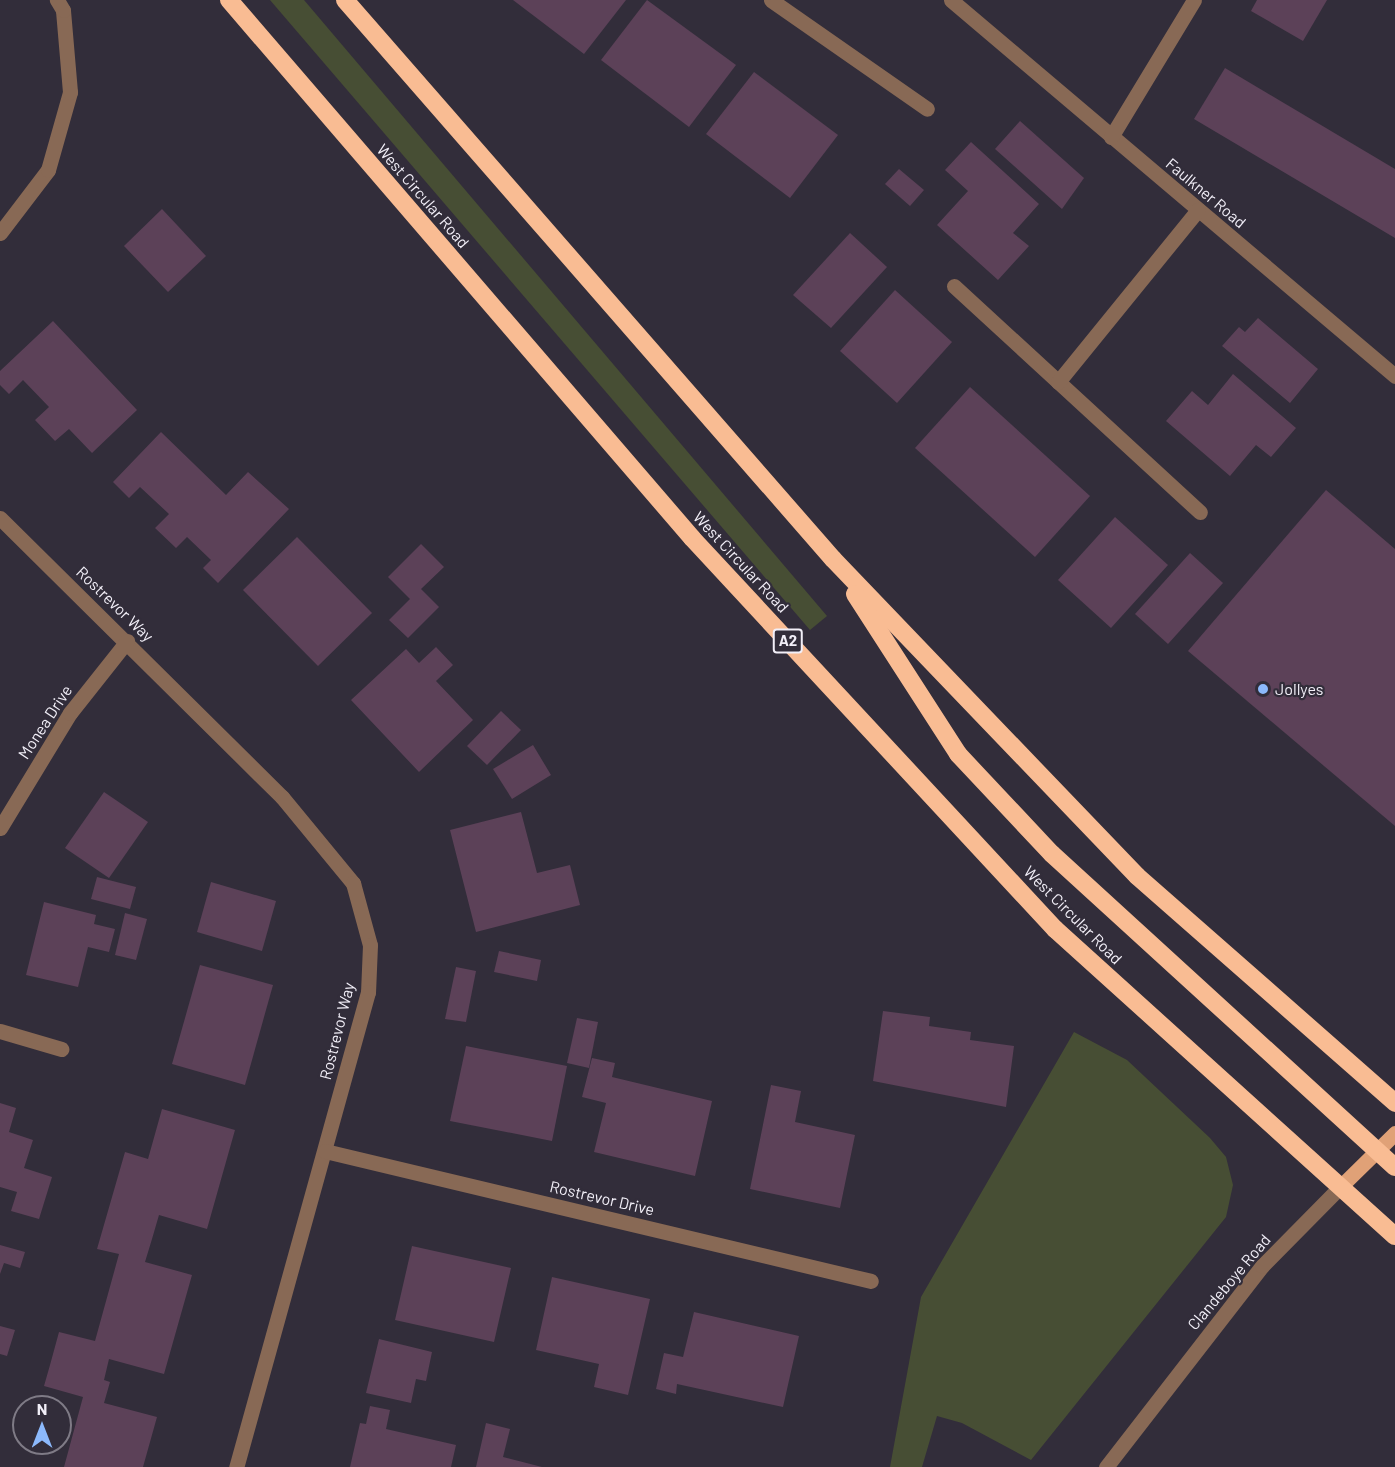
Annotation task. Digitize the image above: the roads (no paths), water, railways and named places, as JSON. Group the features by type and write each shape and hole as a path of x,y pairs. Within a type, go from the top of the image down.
{"highway":[{"name":"West Circular Road","path":"229,0 692,538 1056,929 1395,1236"},
{"path":"345,0 833,559 1137,876 1395,1103"},
{"path":"833,559 958,754 1052,854 1395,1167"}],"main road":[{"name":"Clandeboye Road","path":"1340,1188 1395,1133"}],"street":[{"path":"0,233 48,170 70,92 63,10 57,0"},
{"path":"771,0 927,109"},
{"name":"Faulkner Road","path":"951,0 996,35 1111,137 1395,376"},
{"path":"1111,137 1194,0"},
{"path":"1058,382 1198,210"},
{"path":"954,286 1200,512"},
{"name":"Rostrevor Way","path":"0,518 127,641 282,797 353,883 370,945 368,992 236,1467"},
{"name":"Monea Drive","path":"0,828 70,713 127,641"},
{"path":"0,1031 61,1049"},
{"name":"Rostrevor Drive","path":"325,1151 871,1281"},
{"name":"Clandeboye Road","path":"1106,1467 1262,1266 1340,1188"}],"place":[{"name":"Jollyes","path":"1263,689"}]}
